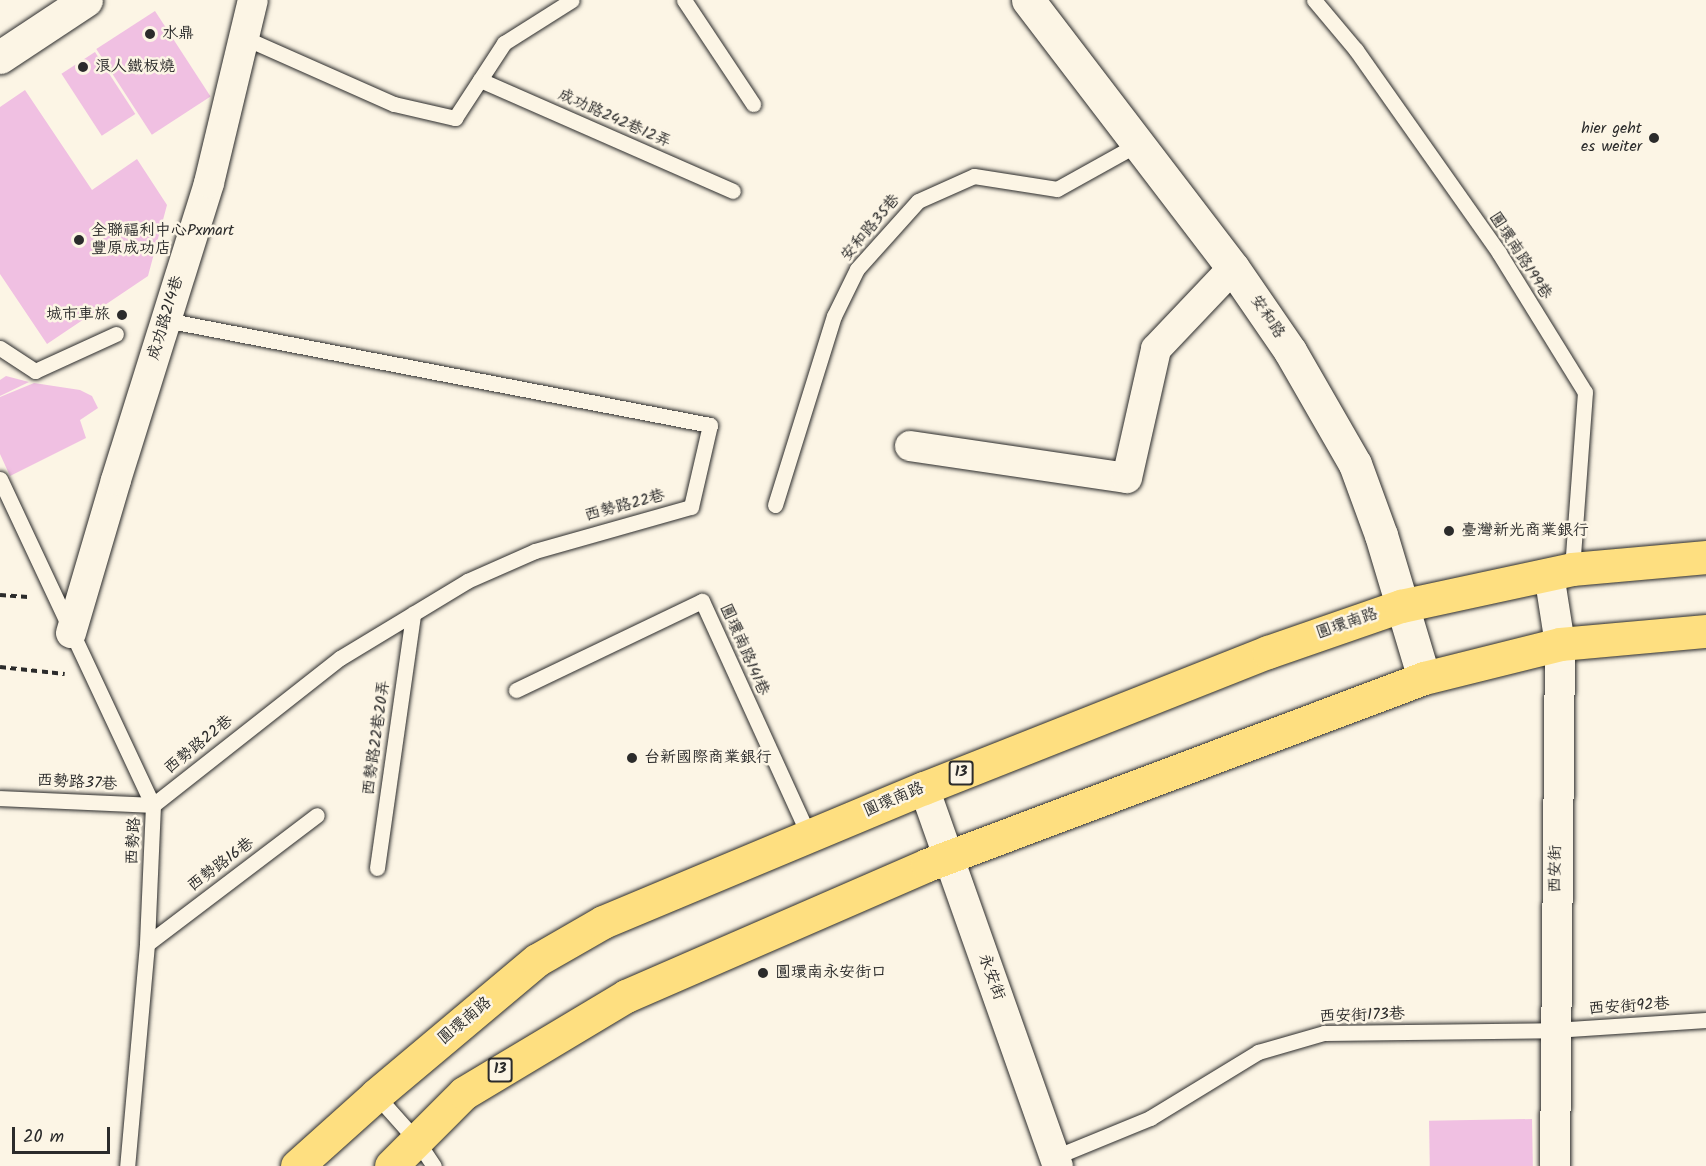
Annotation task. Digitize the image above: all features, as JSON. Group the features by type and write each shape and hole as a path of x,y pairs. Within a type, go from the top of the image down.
{"main road":[{"name":"圓環南路","path":"297,1166 376,1095 537,960 603,921 924,788 1268,652 1401,606 1561,572 1706,557"},
{"name":"13","path":"391,1166 426,1154 464,1093 626,996 948,857 1424,678 1560,644 1706,631"}],"street":[{"path":"0,57 86,0"},
{"name":"成功路214巷","path":"71,633 165,320 209,183 253,0"},
{"name":"安和路","path":"1028,0 1233,268 1290,351 1354,464 1381,536 1424,678"},
{"path":"910,446 1126,477 1156,349 1233,268"},
{"name":"西安街","path":"1555,1166 1554,1030 1561,572"},
{"name":"永安街","path":"924,788 1056,1161"}],"lane":[{"path":"245,38 394,104 454,118 504,43 572,0"},
{"path":"684,0 753,104"},
{"name":"圓環南路199巷","path":"1314,0 1356,50 1499,253 1585,392 1561,572"},
{"name":"成功路242巷12弄","path":"480,80 733,191"},
{"name":"安和路35巷","path":"775,505 834,316 857,269 918,201 974,176 1057,189 1138,144"},
{"name":"西勢路22巷","path":"153,805 340,658 467,581 535,551 691,507 710,425 165,320"},
{"path":"0,348 35,371 116,334"},
{"name":"西勢路","path":"0,479 153,805 147,945 127,1166"},
{"name":"圓環南路141巷","path":"516,690 702,602 809,836"},
{"name":"西勢路22巷20弄","path":"376,868 413,614"},
{"name":"西勢路37巷","path":"0,798 153,805"},
{"name":"西勢路16巷","path":"147,945 317,815"},
{"name":"西安街92巷","path":"1554,1030 1706,1020"},
{"name":"西安街173巷","path":"1056,1161 1150,1118 1258,1052 1303,1038 1324,1033 1554,1030"},
{"path":"376,1095 426,1154"}],"path":[{"path":"0,667 92,677"}],"building":[{"path":"155,11 211,97 152,135 96,49"},
{"path":"95,52 135,114 102,136 61,74"},
{"name":"全聯福利中心Pxmart 豐原成功店","path":"25,90 92,190 137,159 167,205 148,276 47,344 0,274 0,107"},
{"path":"6,376 29,382 0,396 0,380"},
{"path":"34,383 80,390 92,396 98,408 80,420 86,438 10,476 0,454 0,397"},
{"path":"1532,1119 1533,1166 1430,1166 1429,1121"}],"place":[{"name":"水鼎","path":"150,34"},
{"name":"浪人鐵板燒","path":"83,67"},
{"name":"hier geht es weiter","path":"1654,138"},
{"name":"全聯福利中心Pxmart 豐原成功店","path":"79,240"},
{"name":"城市車旅","path":"122,315"},
{"name":"臺灣新光商業銀行","path":"1449,531"},
{"name":"台新國際商業銀行","path":"632,758"},
{"name":"圓環南永安街口","path":"763,973"}]}
